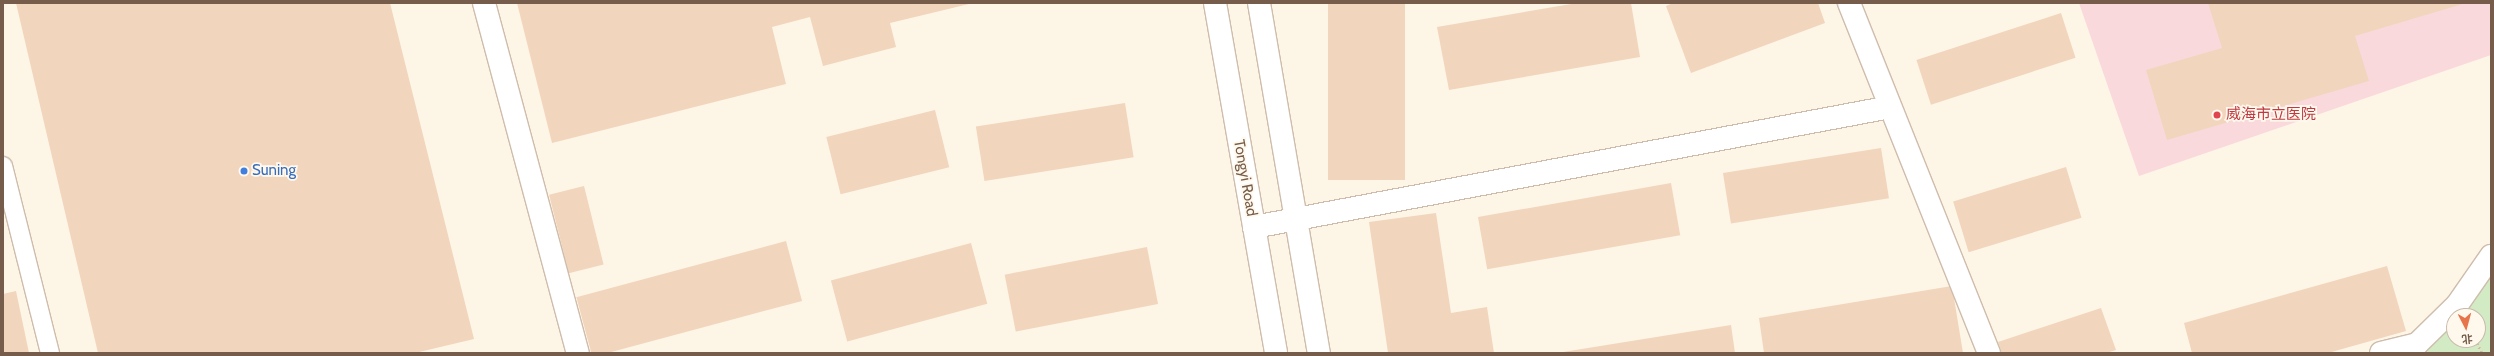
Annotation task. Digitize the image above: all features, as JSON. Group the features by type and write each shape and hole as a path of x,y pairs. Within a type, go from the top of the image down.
{"street":[{"path":"484,3 578,353"},
{"name":"Tongyi Road","path":"1215,3 1276,353"},
{"path":"1259,3 1319,353"},
{"path":"1849,3 1989,353"},
{"path":"1254,227 1890,107"},
{"path":"2381,353 2417,344 2457,304 2491,256"}],"lane":[{"path":"3,166 50,353"}],"shaded area":[{"name":"威海市立医院","path":"2079,3 2491,3 2491,55 2139,176"}],"green space":[{"path":"2491,274 2491,353 2426,353 2446,329 2446,348 2486,348 2486,308 2463,308"}],"building":[{"name":"Suning","path":"16,3 390,3 474,339 415,353 98,353"},
{"path":"517,3 969,4 890,23 896,47 823,66 810,17 772,27 786,84 552,143"},
{"path":"1328,3 1405,3 1405,180 1328,180"},
{"path":"1577,3 1631,3 1640,57 1449,90 1437,27"},
{"path":"1673,3 1818,3 1825,23 1691,73 1666,6"},
{"path":"2208,3 2466,3 2355,36 2369,81 2167,140 2146,70 2222,48"},
{"path":"2061,13 2076,58 1931,105 1916,60"},
{"path":"1125,103 1134,157 984,181 976,127"},
{"path":"935,110 949,167 841,194 826,137"},
{"path":"1881,148 1889,198 1731,223 1723,173"},
{"path":"2066,167 2081,218 1969,252 1953,201"},
{"path":"1671,183 1680,235 1487,269 1478,217"},
{"path":"584,186 604,265 569,273 549,195"},
{"path":"1436,213 1451,313 1487,307 1494,353 1388,353 1369,222"},
{"path":"786,241 802,301 608,353 591,353 576,297"},
{"path":"971,243 987,304 847,341 831,281"},
{"path":"1147,247 1158,304 1016,332 1005,275"},
{"path":"2387,266 2406,331 2328,353 2192,353 2184,323"},
{"path":"1952,286 1963,353 1764,353 1759,318"},
{"path":"16,291 29,353 3,353 3,294"},
{"path":"2101,308 2116,350 2106,353 2002,353 1998,342"},
{"path":"1731,325 1735,353 1563,353 1563,352"}],"place":[{"name":"威海市立医院","path":"2217,115"},
{"name":"Suning","path":"244,171"}]}
